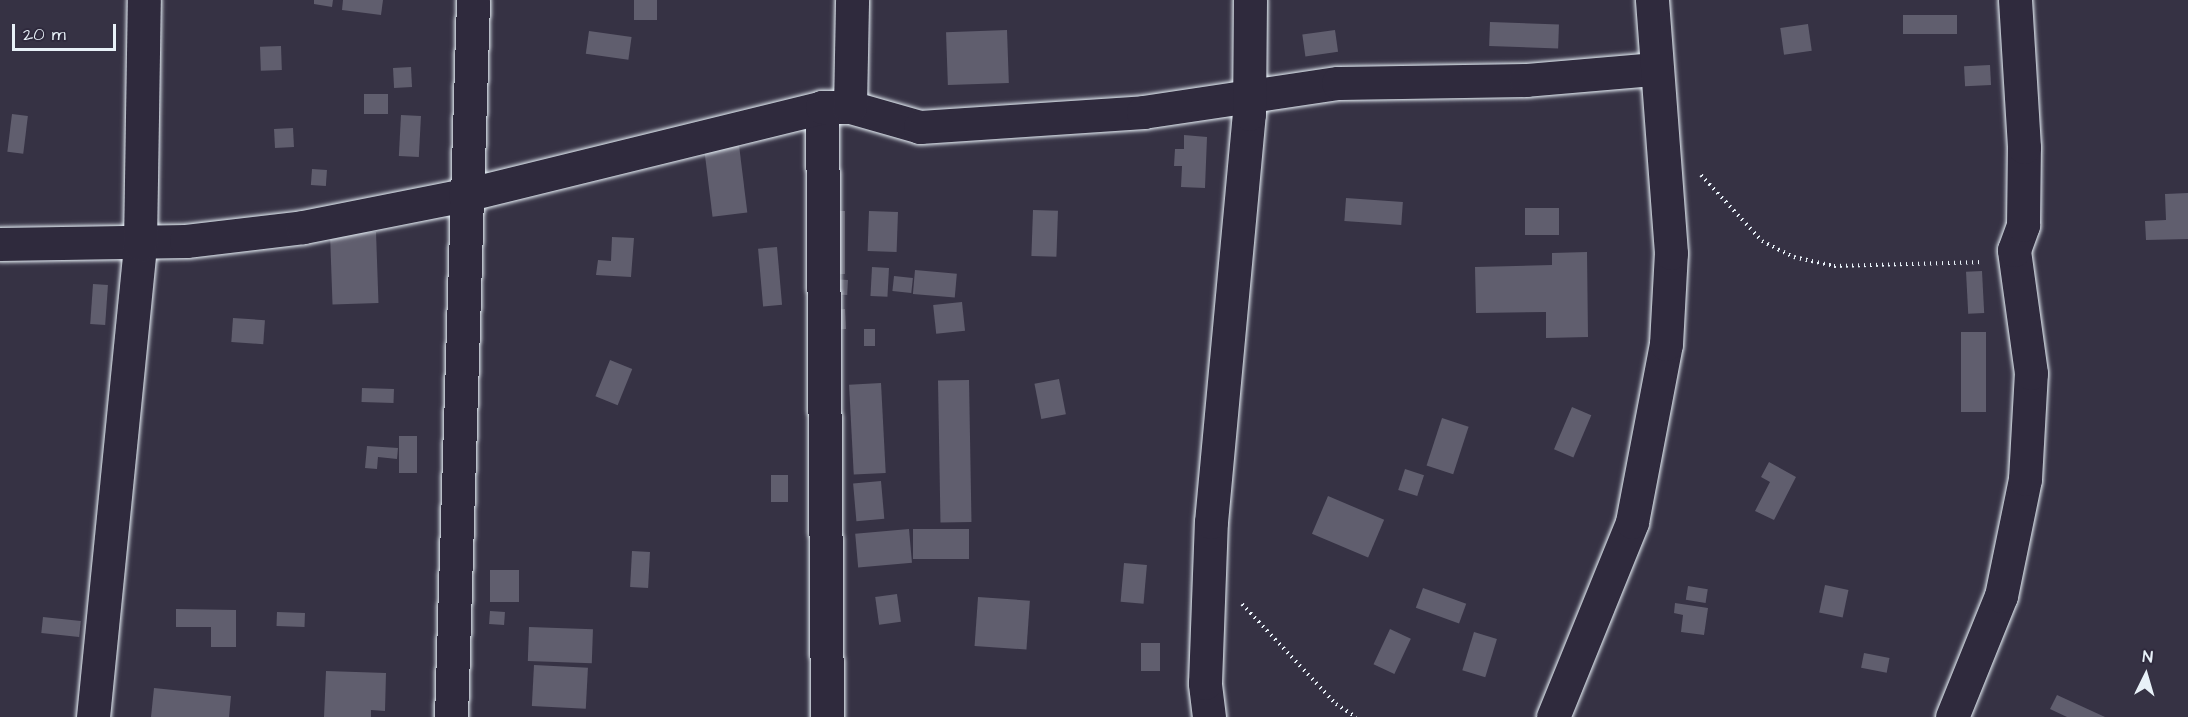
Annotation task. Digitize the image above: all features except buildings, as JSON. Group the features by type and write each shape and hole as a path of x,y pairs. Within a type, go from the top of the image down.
{"street":[{"path":"93,717 141,243 144,0"},
{"path":"451,717 465,195 473,0"},
{"path":"827,717 836,107 852,0"},
{"path":"1209,717 1210,567 1246,100 1250,0"},
{"path":"1553,717 1632,522 1664,355 1671,253 1654,69 1652,0"},
{"path":"1952,717 2001,596 2025,479 2031,373 2014,250 2023,225 2024,147 2015,0"},
{"path":"0,244 141,243 303,227 465,195 836,107 920,127 1246,100 1338,83 1526,80 1654,69"}],"path":[{"path":"1693,165 1719,199 1762,241 1794,257 1834,266 1945,265 1995,262 2014,250"},
{"path":"1210,567 1329,696 1356,717"}]}
